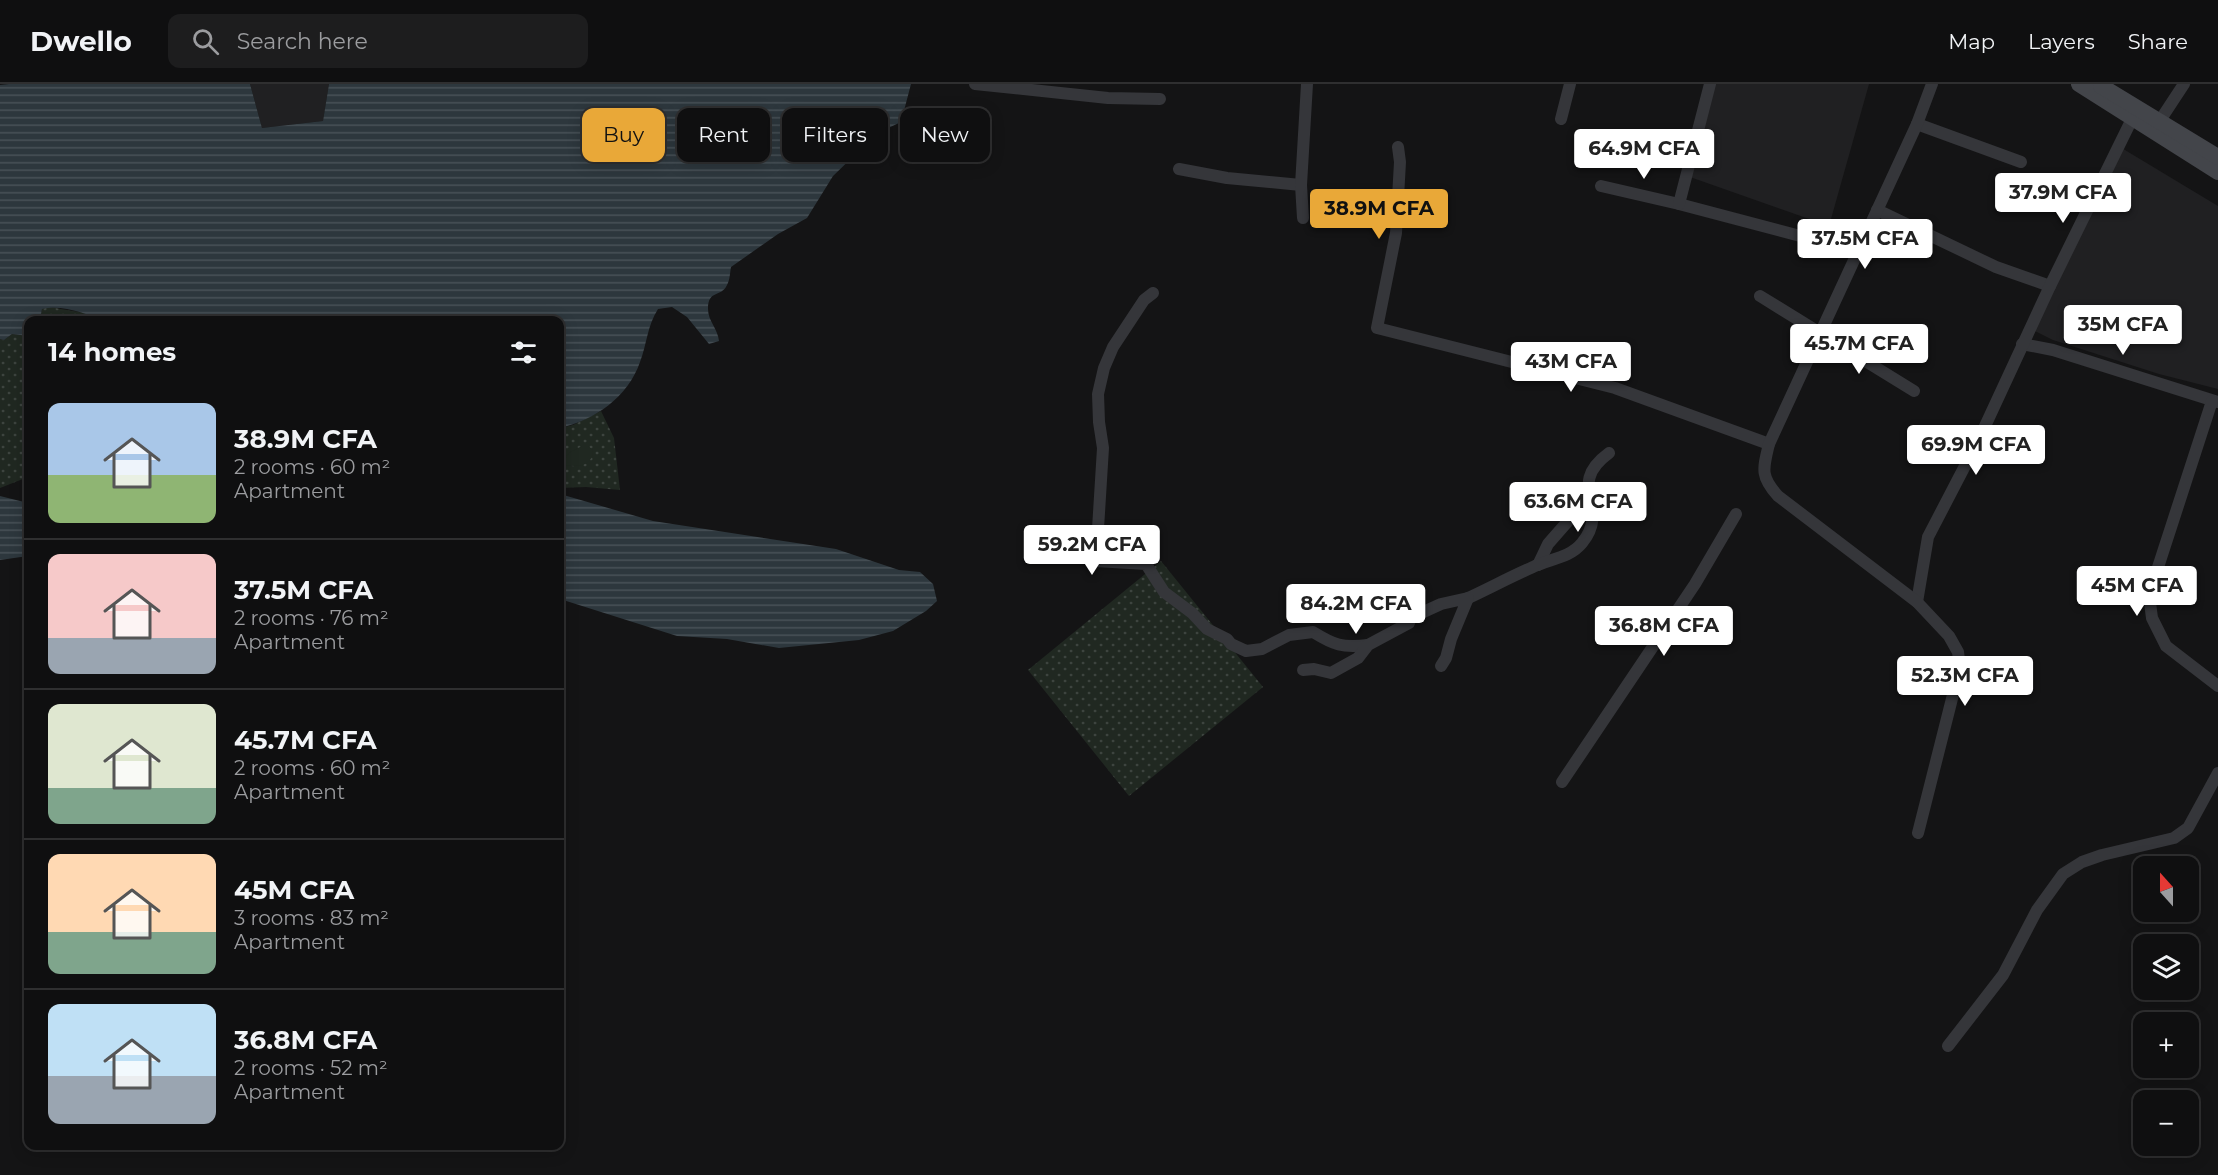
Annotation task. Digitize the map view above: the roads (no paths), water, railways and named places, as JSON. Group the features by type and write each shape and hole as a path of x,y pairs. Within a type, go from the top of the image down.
{"main road":[{"path":"2079,84 2218,172"},
{"path":"2099,84 2218,157"}],"street":[{"path":"975,84 1108,98 1160,99"},
{"path":"1303,218 1302,185 1307,84"},
{"path":"1561,119 1570,84"},
{"path":"1679,204 1710,84"},
{"path":"1918,833 1960,667 1958,652 1948,636 1917,602 1778,496 1765,482 1763,469 1769,444 1917,124 1932,84"},
{"path":"2159,122 2184,84"},
{"path":"1917,602 1928,537 1980,437 2022,344 2132,119"},
{"path":"1917,124 2021,162"},
{"path":"1398,147 1400,162 1396,232 1377,328 1615,388 1769,444"},
{"path":"1179,169 1227,178 1302,185"},
{"path":"1601,186 1857,251"},
{"path":"1877,210 1996,267 2050,286"},
{"path":"1153,293 1144,300 1113,347 1104,368 1098,394 1103,448 1096,561 1146,564 1164,592 1192,613 1207,629 1246,651 1262,649 1289,635 1313,632 1335,645 1352,647 1368,645 1409,623 1415,600"},
{"path":"1760,296 1914,391"},
{"path":"2022,344 2053,350 2215,402 2149,595 2152,618 2166,646 2218,686"},
{"path":"1419,614 1440,604 1466,599 1574,550 1593,525 1593,508 1588,481 1593,466 1609,453"},
{"path":"1538,565 1548,544 1583,504 1588,488"},
{"path":"1562,782 1695,584 1736,514"},
{"path":"1441,666 1468,598 1466,599"},
{"path":"1303,670 1314,669 1331,673 1358,658 1368,645"},
{"path":"1948,1046 2003,975 2037,910 2063,874 2082,862 2102,855 2174,838 2188,828 2218,773"}]}
